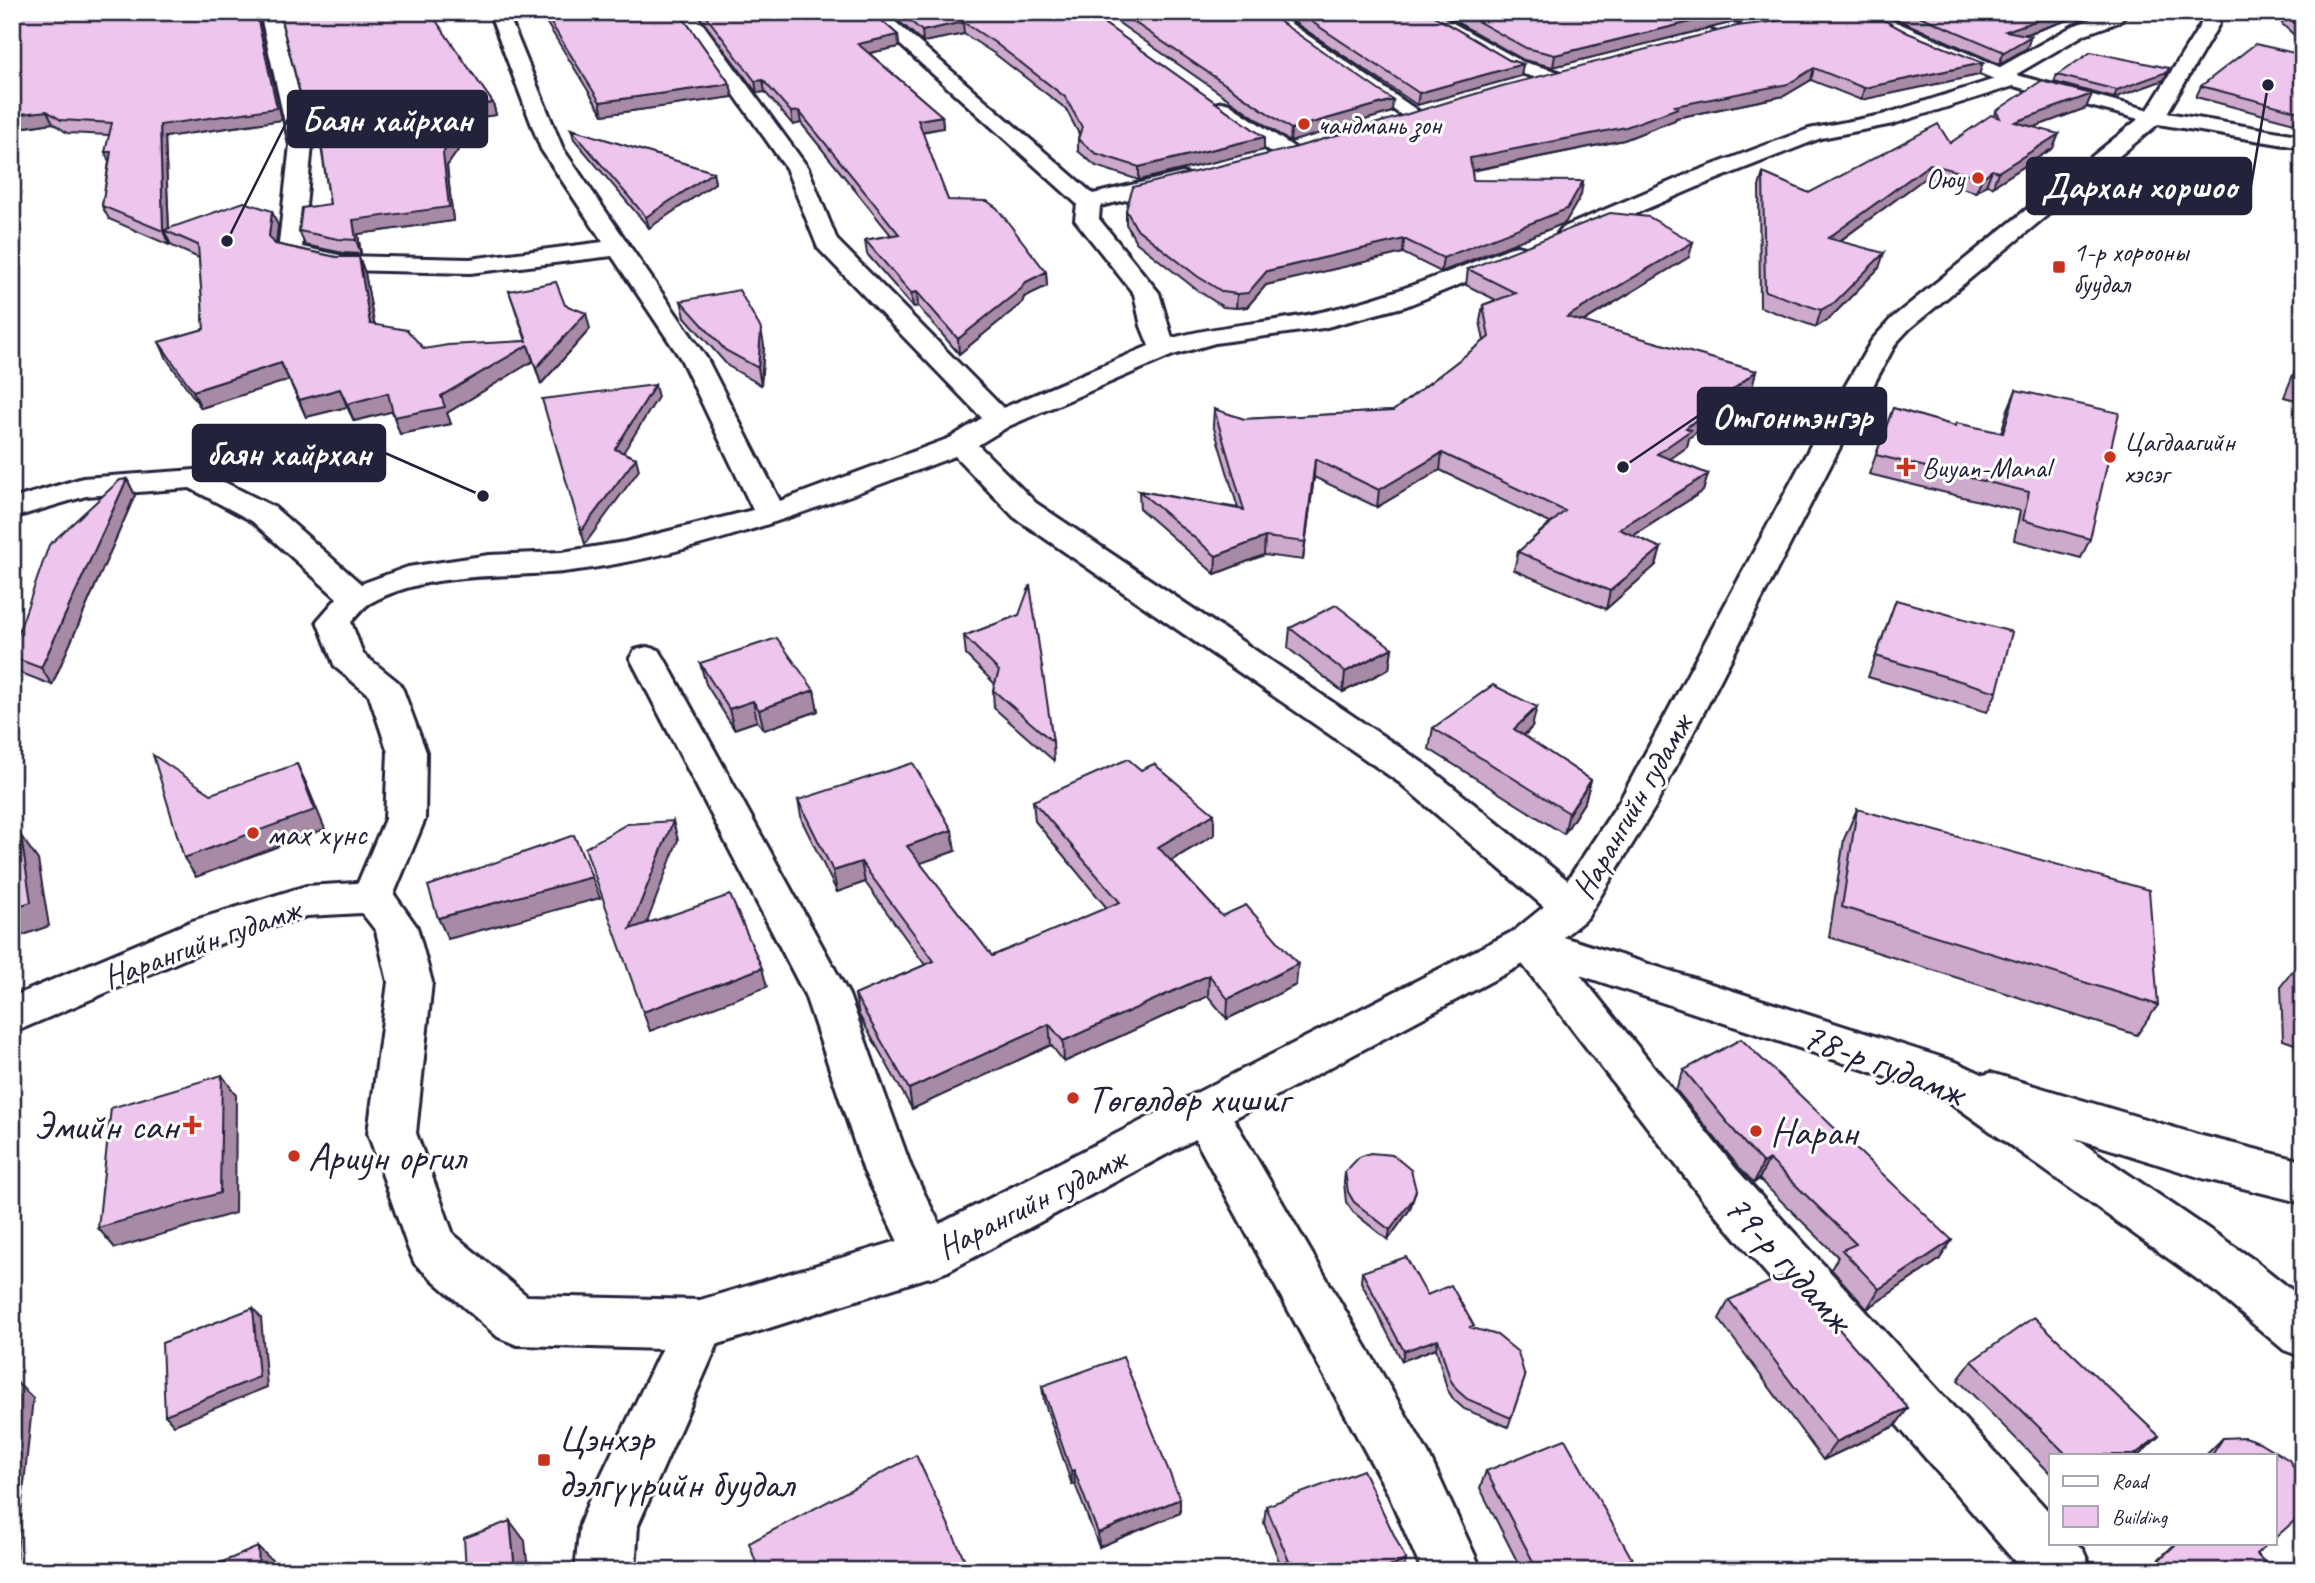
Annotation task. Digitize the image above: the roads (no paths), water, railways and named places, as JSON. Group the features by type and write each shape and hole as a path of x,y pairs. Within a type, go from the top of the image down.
{"street":[{"path":"268,12 301,145 290,251 343,263 470,266 617,248"},
{"path":"498,12 552,149 694,359 771,516"},
{"path":"685,12 797,168 826,243 999,420"},
{"path":"873,12 1089,202"},
{"path":"1262,12 1427,112 1381,125"},
{"path":"1420,12 1516,66 1564,73 1504,89"},
{"path":"1686,42 1747,29 1687,12"},
{"path":"1858,12 2007,78 2154,117 2303,142"},
{"path":"373,897 405,819 407,752 385,690 347,659 342,647 334,621 356,597 408,577 489,565 562,562 626,552 771,516 960,444 999,420 1164,349 1212,335 1323,320 1396,300 1816,133 1886,120 2007,78 2080,30 2113,18 2119,12"},
{"name":"Нарангийн гудамж","path":"12,1016 207,932 306,901 373,897 396,927 410,982 392,1133 433,1248 517,1320 700,1325 930,1255 1529,942 1572,907 1636,807 1819,457 1885,340 1901,323 2154,117 2210,24 2211,12"},
{"path":"1211,100 1299,150 1248,163"},
{"path":"1089,202 1208,173"},
{"path":"1089,202 1087,220 1146,293 1154,326 1164,349"},
{"path":"960,444 1025,510 1413,774 1572,907"},
{"path":"12,509 83,487 195,479 263,514 356,597"},
{"path":"647,658 827,995 888,1171 930,1255"},
{"name":"78-р гудамж","path":"1529,942 1956,1081 2236,1277 2303,1332"},
{"name":"79-р гудамж","path":"1529,942 1720,1185 2063,1571"},
{"path":"1956,1081 2202,1157 2303,1182"},
{"path":"1205,1113 1408,1473 1452,1571"},
{"path":"605,1571 609,1524 700,1325"}],"place":[{"name":"Дархан хоршоо","path":"2268,85"},
{"name":"чандмань зон","path":"1304,124"},
{"name":"Оюу","path":"1978,178"},
{"name":"Баян хайрхан","path":"227,241"},
{"name":"1-р хорооны буудал","path":"2059,267"},
{"name":"Цагдаагийн хэсэг","path":"2110,457"},
{"name":"Отгонтэнгэр","path":"1623,467"},
{"name":"Buyan-Manal","path":"1906,467"},
{"name":"баян хайрхан","path":"483,496"},
{"name":"мах хүнс","path":"253,833"},
{"name":"Төгөлдөр хишиг","path":"1073,1098"},
{"name":"Эмийн сан","path":"192,1125"},
{"name":"Наран","path":"1756,1131"},
{"name":"Ариун оргил","path":"294,1156"},
{"name":"Цэнхэр дэлгүүрийн буудал","path":"544,1460"}]}
